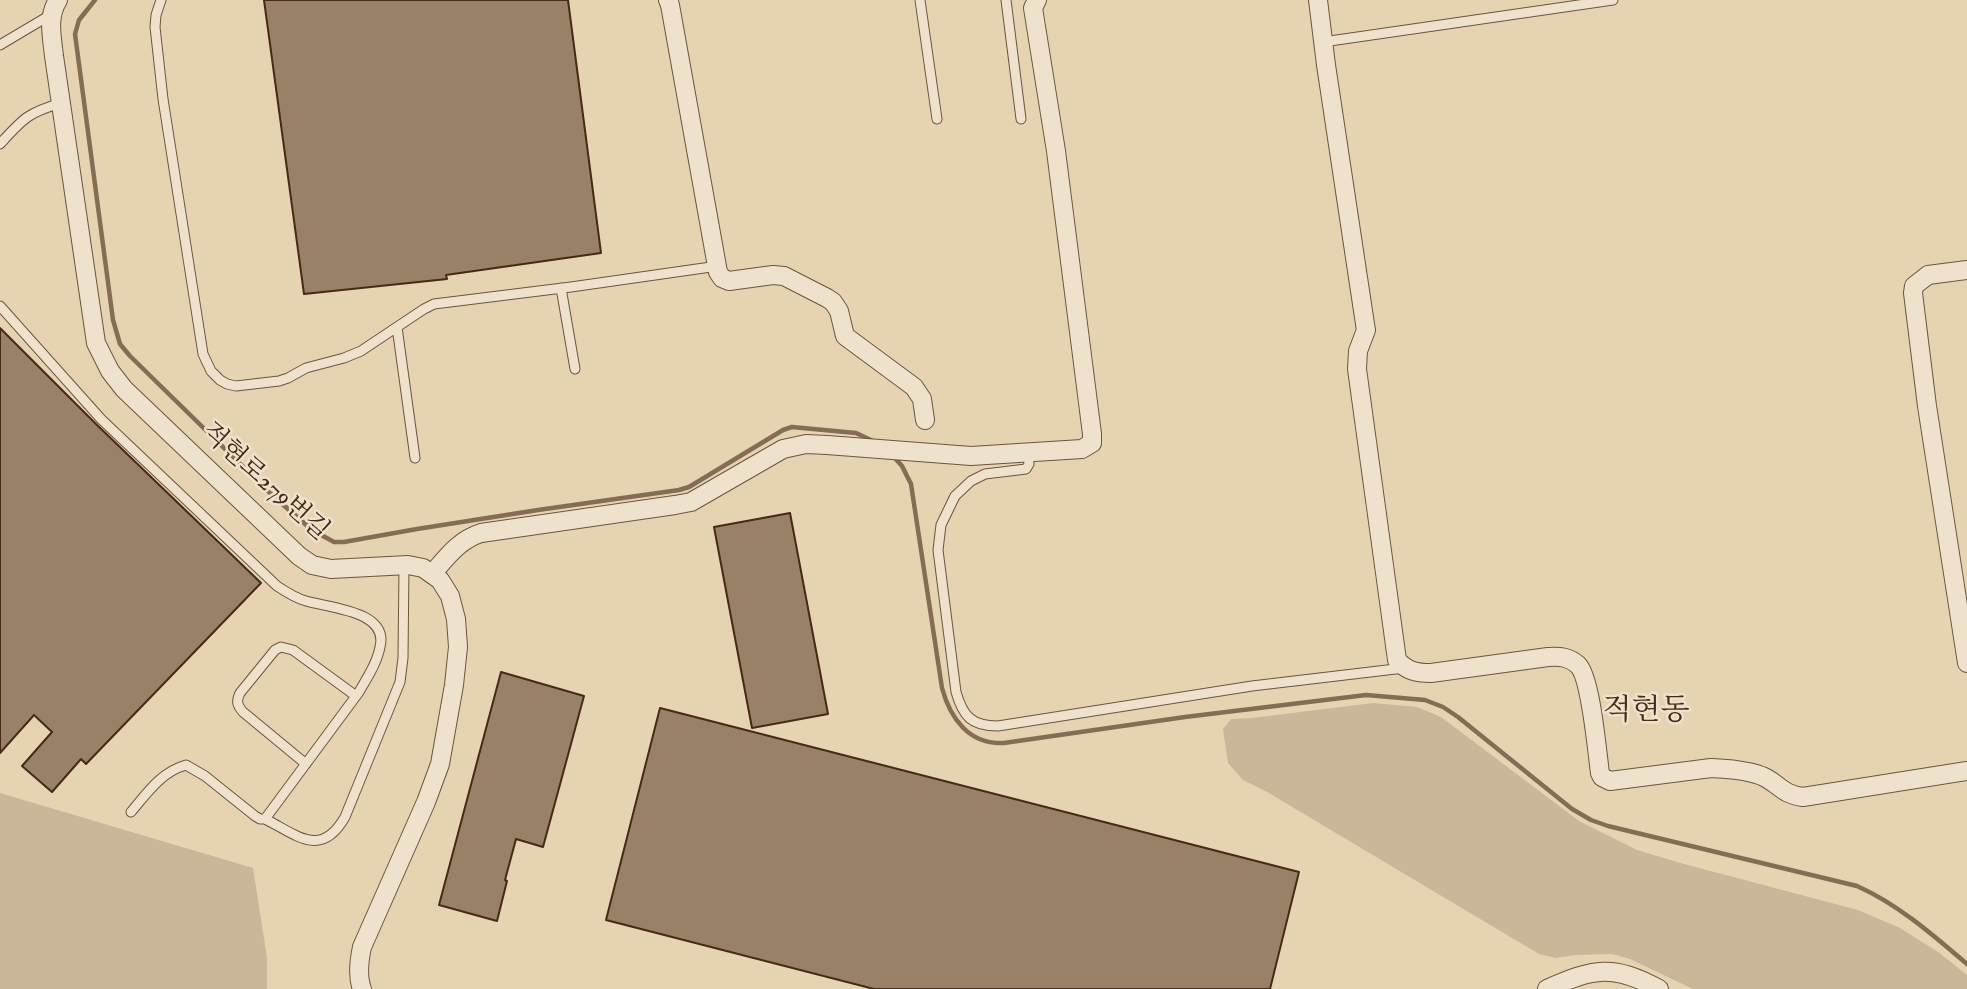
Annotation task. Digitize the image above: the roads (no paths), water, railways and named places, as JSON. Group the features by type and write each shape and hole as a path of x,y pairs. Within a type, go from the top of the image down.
{"street":[{"path":"362,989 359,963 362,947 436,778 454,685 458,647 456,619 450,596 440,580 432,574 461,542 481,533 675,505 703,496 794,445 971,456 1082,449 1092,443 1056,150 1033,8 1037,0"},
{"path":"1318,0 1366,324 1358,351 1357,369 1397,660 1404,668 1416,673 1432,673 1548,657 1561,656 1569,659 1584,672 1600,773 1610,781 1719,768 1752,773 1766,778 1784,792 1803,797 1967,771"},
{"path":"669,2 722,278 729,281 784,276 833,302 839,311 845,336 914,387 922,399 926,420"},
{"name":"적현로279번길","path":"55,7 51,31 96,342 110,371 124,389 312,565 331,569 404,565 423,568 432,574"},
{"path":"1967,270 1928,275 1914,286 1913,293 1931,433 1967,663"},
{"path":"1547,989 1581,975 1612,971 1629,974 1659,989"}],"lane":[{"path":"161,0 155,27 163,99 203,354 220,380 236,386 288,379 306,368 353,354 434,304 718,266"},
{"path":"920,0 937,119"},
{"path":"1006,0 1021,120"},
{"path":"1323,43 1613,0"},
{"path":"0,45 55,7"},
{"path":"0,144 29,114 61,103"},
{"path":"561,289 575,369"},
{"path":"0,306 101,419 277,586 304,600 368,618 376,625 381,646 370,674 265,818"},
{"path":"397,327 415,458"},
{"path":"1028,453 1029,464 1026,469 985,474 961,489 948,508 939,538 939,564 956,692 968,717 977,724 998,726 1252,686 1404,668"},
{"path":"131,812 164,775 176,767 186,765 205,776 260,819 265,818 309,841 331,836 342,823 400,682 403,658 404,565"},
{"path":"306,764 243,712 238,706 240,692 275,650 281,647 293,650 356,696"}],"waterway":[{"path":"95,0 79,20 75,34 113,320 120,344 272,495 312,530 334,542 344,542 679,490 689,487 792,427 856,433 875,442"},
{"path":"893,456 902,466 911,484 942,688 956,719 971,734 981,739 1004,743 1366,695 1425,700 1458,717 1572,809 1591,820 1857,886 1901,911 1967,964"}],"district":[{"name":"적현동","path":"1646,713"}]}
